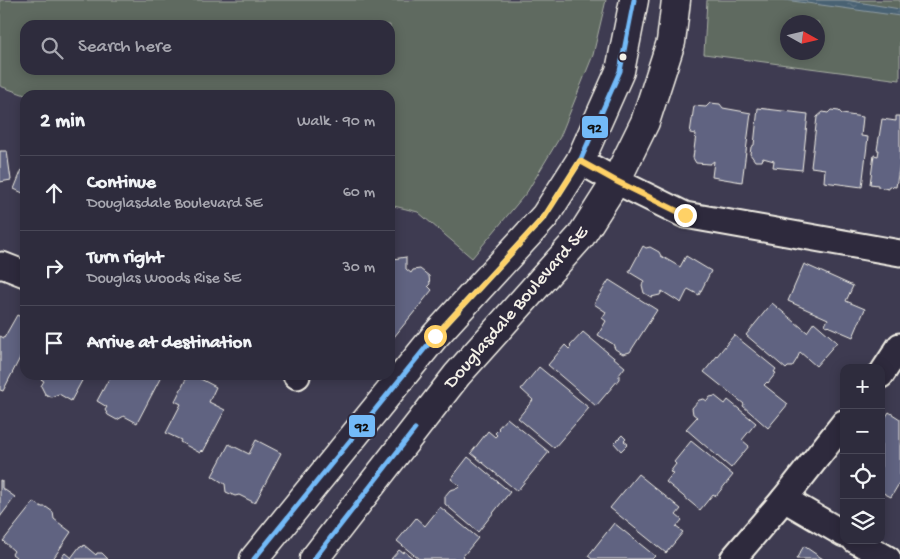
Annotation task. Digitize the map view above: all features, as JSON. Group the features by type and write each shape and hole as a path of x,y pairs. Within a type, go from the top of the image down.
{"street":[{"name":"Douglasdale Boulevard SE","path":"254,559 435,336 545,216 580,161 620,71 634,0"},
{"name":"Douglasdale Boulevard SE","path":"314,559 458,375 581,236 616,181 645,122 671,42 676,0"},
{"path":"580,161 685,215 900,253"},
{"path":"0,266 20,272"},
{"path":"885,369 900,346"},
{"path":"732,559 784,499 840,428"},
{"path":"784,499 840,532"},
{"path":"862,544 888,559"}],"green space":[{"path":"0,0 606,0 593,55 560,137 527,192 472,258 418,212 395,206 395,90 20,90 20,93 0,86"},
{"path":"707,0 900,0 900,80 704,54"}],"water":[{"path":"785,0 845,0 900,9 900,16"}],"building":[{"path":"710,103 720,104 723,108 751,113 742,182 712,177 714,161 710,164 696,163 693,158 696,134 690,133 694,106 706,107"},
{"path":"758,108 808,114 802,170 773,167 774,161 763,158 762,161 755,161 750,154 751,147 754,145"},
{"path":"831,110 839,111 842,114 863,117 861,136 868,137 862,187 824,182 825,169 811,167 817,117 823,112 828,113"},
{"path":"896,116 900,116 900,163 896,187 889,186 889,189 870,184 874,155 878,156 879,150 877,150 882,119 896,121"},
{"path":"0,151 7,151 11,180 0,182"},
{"path":"20,174 20,192 14,189"},
{"path":"643,246 646,248 650,247 659,252 661,256 680,267 686,256 711,271 699,295 688,289 681,303 662,291 660,295 651,297 644,293 642,285 644,281 629,272"},
{"path":"406,257 406,269 411,273 413,270 420,269 429,276 430,284 428,286 432,290 395,336 395,259"},
{"path":"804,264 853,286 846,301 865,309 853,337 825,325 828,319 788,301"},
{"path":"609,280 657,310 630,352 623,354 615,349 613,344 598,335 606,321 602,318 606,312 594,304"},
{"path":"772,303 807,332 814,322 837,342 816,366 800,352 792,367 786,369 746,335"},
{"path":"17,315 20,316 20,358 3,391 0,390 0,336 4,338"},
{"path":"583,332 625,367 619,375 619,379 596,406 548,365 565,345 569,349"},
{"path":"734,335 776,369 774,372 776,373 764,385 788,404 768,428 743,406 744,404 704,372"},
{"path":"539,367 589,408 554,448 518,418 533,400 521,389"},
{"path":"42,380 82,380 71,401 59,394 51,397 45,394 41,386 44,381"},
{"path":"108,380 159,380 137,423 124,416 117,420 108,415 105,410 107,407 97,401"},
{"path":"186,380 203,380 216,387 209,402 225,410 203,452 201,450 200,453 180,442 181,440 166,433 181,404 175,401"},
{"path":"715,396 725,404 728,400 756,423 742,440 749,446 731,468 686,429 697,417 693,414 692,408 699,400 704,399 707,401 710,397"},
{"path":"889,412 900,419 900,482 891,497 885,494 885,418"},
{"path":"507,418 549,452 517,491 471,453 488,431 495,437 498,428"},
{"path":"622,435 626,439 624,441 628,444 621,451 614,443"},
{"path":"256,440 281,453 255,503 239,495 235,496 226,492 225,484 212,476 229,444 249,454"},
{"path":"691,441 733,475 716,496 713,494 700,510 666,482 673,473 670,472 676,464 674,462"},
{"path":"468,457 510,492 478,532 445,504 445,496 450,490 460,486 451,479"},
{"path":"638,474 681,509 676,515 682,520 676,527 683,532 666,553 610,508"},
{"path":"0,480 2,481 2,488 15,497 0,517"},
{"path":"34,502 53,512 54,519 71,532 53,559 14,559 16,557 12,554 14,551 3,541"},
{"path":"440,507 478,538 463,556 465,558 463,559 419,559 397,541 416,518 425,526"},
{"path":"614,523 655,556 652,559 592,559 588,556"},
{"path":"84,545 96,555 97,553 102,553 108,559 60,559 65,553 71,558 80,546 83,547"},
{"path":"804,546 823,559 796,559"},
{"path":"399,550 403,553 404,551 414,559 391,559"}],"transit line":[{"name":"92","path":"254,559 435,336 545,216 580,161 620,71 634,0"},
{"name":"92","path":"314,559 415,429"}],"route":[{"path":"435,336 545,216 580,161 685,215"}]}
